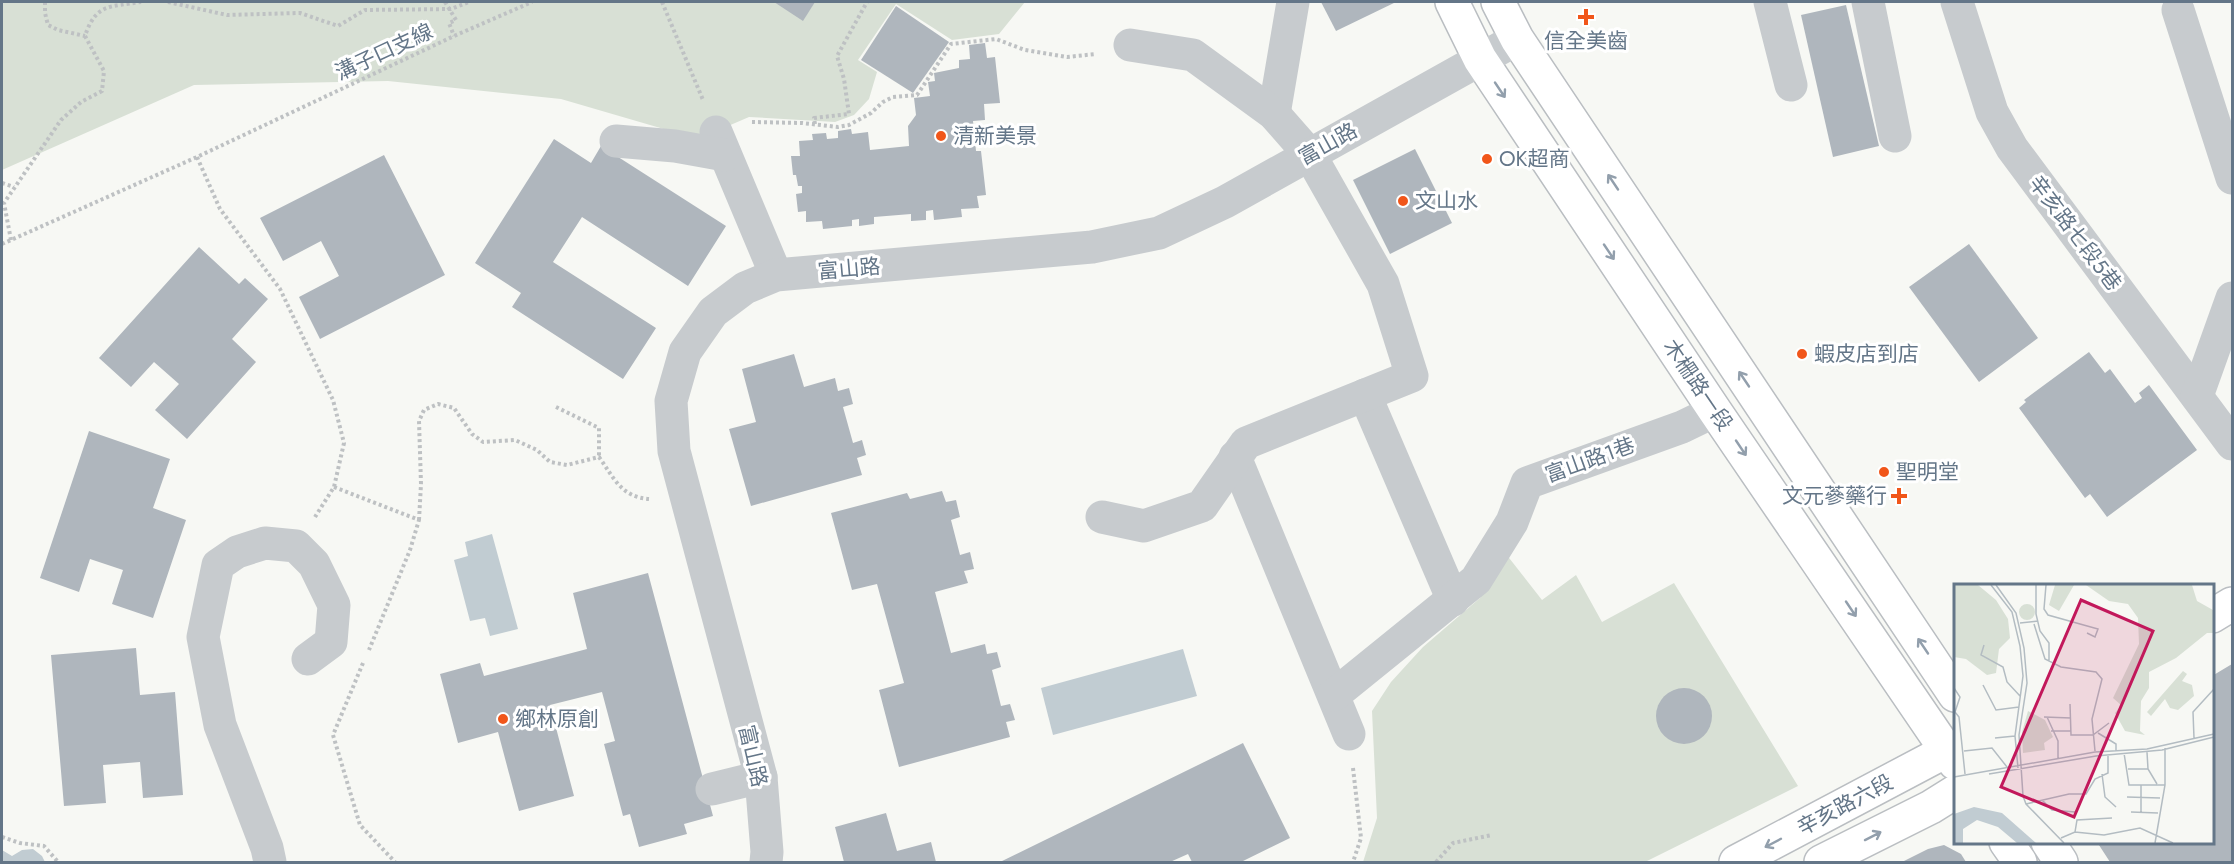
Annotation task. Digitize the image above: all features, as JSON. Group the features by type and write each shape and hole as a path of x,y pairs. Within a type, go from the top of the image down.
{"main road":[{"name":"木柵路一段","path":"1452,2 1480,59 1715,411 1952,754"},
{"name":"木柵路一段","path":"1498,2 1517,39 1954,694"},
{"path":"2213,615 2232,604"},
{"name":"辛亥路六段","path":"1736,862 1952,754"},
{"name":"辛亥路六段","path":"1821,862 1931,807 1954,793"},
{"path":"2007,843 2020,862"},
{"path":"2049,843 2061,862"}],"street":[{"path":"1274,114 1293,2"},
{"path":"1770,2 1791,84"},
{"path":"1868,2 1895,136"},
{"name":"辛亥路七段5巷","path":"1957,2 1992,112 2012,148 2232,444"},
{"path":"2178,10 2232,177"},
{"name":"富山路","path":"766,862 761,777 675,451 671,401 685,352 713,312 745,288 776,276 1092,247 1159,233 1225,202 1517,39"},
{"path":"1102,517 1143,526 1202,506 1246,443 1412,376 1383,284 1310,155 1274,114 1193,55 1130,45"},
{"path":"616,141 675,146 721,143 776,276"},
{"path":"2197,396 2232,298"},
{"path":"1365,394 1454,600"},
{"name":"富山路1巷","path":"1334,695 1476,580 1512,522 1527,483 1682,427 1715,411"},
{"path":"1235,457 1349,734"},
{"path":"270,862 267,848 220,725 203,636 218,565 237,552 265,543 296,546 314,564 334,604 331,642 308,660"},
{"path":"712,789 761,777"}],"path":[{"path":"45,2 48,25 58,30 85,36"},
{"path":"2,244 11,240 4,203 14,187 61,120 81,102 102,91 104,71 85,36 90,20 102,9 141,2"},
{"name":"溝子口支線","path":"168,2 227,15 300,13 338,26 365,10 451,9 469,2"},
{"path":"445,2 456,20 449,23 454,36"},
{"name":"溝子口支線","path":"11,240 197,158 528,2"},
{"path":"662,2 721,143 754,121 838,127 849,125 893,97 916,95 951,44 996,39 1025,50 1067,57 1112,53 1130,45"},
{"path":"815,124 814,118 849,114 844,79 837,56 867,2"},
{"path":"197,158 220,209 280,289 333,400 344,443 334,487 296,546"},
{"path":"2,183 14,187"},
{"path":"394,862 360,825 333,735 410,550 419,520 421,484 419,421 424,410 438,404 454,408 472,434 483,442 515,440 537,450 550,462 567,465 599,457"},
{"path":"556,407 599,428 599,457 625,492 637,498 654,500 685,491"},
{"path":"334,487 419,520"},
{"path":"1349,734 1361,838 1353,862"},
{"path":"1436,862 1453,843 1492,835"},
{"path":"2,837 20,843 44,846 58,862"}],"shaded area":[{"path":"2,2 1025,2 999,34 952,40 896,4 858,60 877,72 869,99 854,115 835,122 749,117 698,139 561,99 388,81 194,85 2,170"},
{"path":"492,534 518,629 490,636 485,618 470,621 454,560 468,556 465,542"},
{"path":"1506,554 1542,600 1576,575 1602,622 1674,583 1798,786 1645,862 1363,862 1377,818 1372,711 1391,682 1423,647 1480,598"},
{"path":"1183,649 1197,696 1053,735 1041,688"},
{"path":"33,849 42,856 45,862 2,862 2,850 12,856 22,850"}],"building":[{"path":"774,2 815,2 803,21"},
{"path":"1321,2 1396,2 1336,31"},
{"path":"1846,5 1879,146 1833,157 1801,15"},
{"path":"896,6 949,42 913,93 861,60"},
{"name":"清新美景","path":"985,43 987,58 995,57 1000,103 984,104 985,120 973,121 976,151 981,151 986,195 977,196 979,208 961,209 962,217 934,220 933,210 926,211 926,220 911,221 911,214 874,217 874,224 859,226 859,219 852,220 852,226 823,229 822,221 806,222 806,211 798,212 796,194 802,193 802,186 798,186 796,175 793,175 791,156 800,156 799,141 813,140 812,134 826,133 827,139 838,138 838,131 851,129 852,134 868,132 870,150 909,146 908,126 916,115 914,98 930,96 928,82 935,81 934,73 959,68 959,60 970,59 969,45"},
{"path":"554,139 591,163 601,146 726,226 688,286 582,217 553,262 656,328 623,379 512,307 521,293 475,263"},
{"name":"文山水","path":"1415,149 1452,223 1390,254 1353,180"},
{"path":"384,155 445,275 320,339 299,297 339,276 321,241 283,261 260,218"},
{"path":"1969,244 2038,338 1979,382 1909,287"},
{"path":"199,247 239,284 245,278 268,299 232,339 256,362 187,439 155,410 179,384 154,362 131,387 99,358"},
{"path":"2089,352 2105,373 2110,369 2135,403 2142,398 2139,393 2149,385 2197,450 2107,517 2090,494 2085,498 2019,408 2026,402 2024,400"},
{"path":"794,354 804,387 835,378 838,391 849,388 853,404 843,407 853,443 862,440 866,455 857,458 862,475 751,506 729,429 756,422 742,369"},
{"path":"89,431 170,459 153,508 186,520 153,618 112,604 123,570 90,559 79,592 40,578"},
{"path":"942,491 946,502 956,500 960,517 951,520 960,555 970,552 974,569 964,571 968,583 935,592 951,653 985,644 987,654 997,652 1001,667 992,670 1001,706 1010,704 1015,720 1006,722 1010,737 899,767 879,690 904,683 877,584 852,590 831,513 907,493 910,499"},
{"name":"鄉林原創","path":"648,573 713,816 684,824 687,834 639,847 630,814 623,816 604,744 615,741 602,692 550,705 574,796 519,811 498,732 458,743 440,674 480,663 484,676 587,649 573,593"},
{"path":"136,648 140,695 175,692 183,795 143,798 140,762 103,765 106,803 64,806 51,655"},
{"path":"2232,664 2232,862 2110,862 2098,843 2213,843 2213,675"},
{"path":"1684,688 1695,690 1704,696 1710,705 1712,716 1710,727 1704,736 1695,742 1684,744 1673,742 1664,736 1658,727 1656,716 1658,705 1664,696 1673,690"},
{"path":"1243,743 1290,838 1241,862 1192,862 1188,854 1170,862 1000,862"},
{"path":"886,813 897,851 931,842 936,862 844,862 835,827"},
{"path":"1944,845 1961,854 1966,862 1902,862 1928,849"}],"place":[{"name":"信全美齒","path":"1586,17"},
{"name":"清新美景","path":"941,136"},
{"name":"OK超商","path":"1487,159"},
{"name":"文山水","path":"1403,201"},
{"name":"蝦皮店到店","path":"1802,354"},
{"name":"聖明堂","path":"1884,472"},
{"name":"文元蔘藥行","path":"1899,496"},
{"name":"鄉林原創","path":"503,719"}]}
